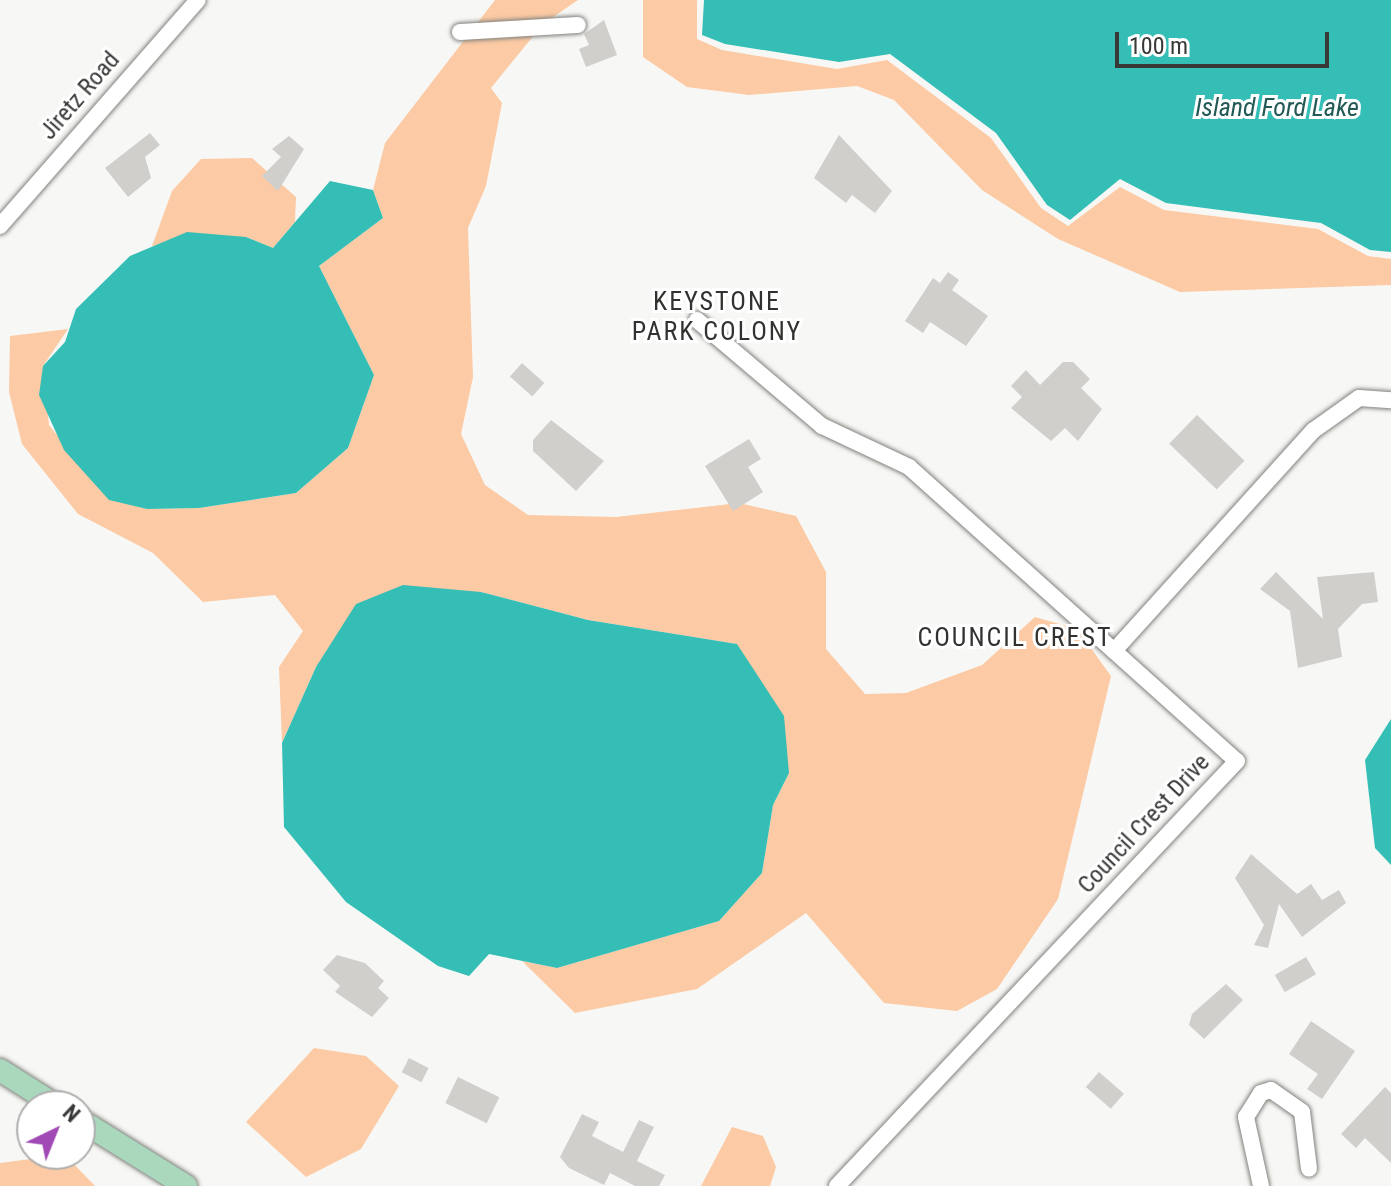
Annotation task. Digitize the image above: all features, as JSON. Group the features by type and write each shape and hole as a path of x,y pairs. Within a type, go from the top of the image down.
{"main road":[{"path":"0,1070 32,1090"},
{"path":"96,1130 186,1186"}],"street":[{"name":"Jiretz Road","path":"0,226 198,0"},
{"path":"460,32 578,25"},
{"name":"Council Crest Drive","path":"697,320 822,426 909,467 1237,761 837,1186"},
{"path":"1114,651 1314,430 1359,398 1391,400"},
{"path":"1261,1186 1246,1117 1261,1093 1271,1090 1302,1112 1309,1169"}],"shaded area":[{"path":"495,0 578,0 543,24 491,88 502,103 486,186 468,228 473,377 461,434 485,485 528,515 616,517 739,503 796,516 826,572 826,649 865,694 906,693 982,665 1035,617 1077,629 1111,676 1058,899 997,989 957,1011 884,1003 806,913 697,989 575,1013 522,961 557,968 719,921 762,873 773,805 789,773 737,644 588,620 481,592 316,667 282,743 279,667 303,631 275,595 203,602 153,553 78,514 22,444 9,392 10,336 68,329 43,366 49,425 109,499 147,509 199,508 296,493 348,448 374,375 319,266 383,218 373,190 385,143"},
{"path":"643,0 697,0 697,39 722,50 837,69 887,60 991,138 1041,208 1068,226 1120,187 1164,210 1318,229 1368,256 1391,259 1391,285 1180,292 1058,239 982,190 894,100 857,86 749,95 687,87 643,57"},
{"path":"252,158 296,197 295,222 273,248 246,237 152,246 172,191 201,159"},
{"path":"314,1048 366,1056 399,1086 361,1149 306,1177 246,1122"},
{"path":"732,1127 763,1136 776,1167 770,1186 701,1186"},
{"path":"16,1161 16,1170 80,1170 95,1186 0,1186 0,1163"}],"water":[{"name":"Island Ford Lake","path":"704,0 1391,0 1391,252 1370,250 1321,223 1166,203 1120,179 1070,220 1047,205 996,133 890,54 839,62 725,44 702,35"},
{"path":"330,181 373,190 383,218 319,266 374,375 348,448 296,493 199,508 147,509 109,500 64,450 39,395 43,366 65,342 76,309 130,256 187,232 246,237 273,248"},
{"path":"403,585 481,592 588,620 737,644 784,716 789,773 773,805 762,873 719,921 557,968 489,954 469,976 438,966 346,902 284,827 282,743 316,667 356,604"},
{"path":"1391,719 1391,865 1375,848 1365,760"}],"building":[{"path":"604,20 617,55 586,67 579,49 589,45 584,34"},
{"path":"150,133 160,145 145,157 151,178 128,197 105,168"},
{"path":"839,135 892,191 875,213 852,195 846,203 814,178"},
{"path":"289,136 304,149 278,191 262,176 281,157 272,149"},
{"path":"948,272 959,280 952,290 988,316 966,346 930,322 923,333 905,321 933,278 940,283"},
{"path":"1063,362 1073,362 1090,379 1081,388 1102,409 1078,441 1065,428 1051,441 1011,408 1022,397 1011,386 1026,370 1040,385"},
{"path":"522,363 544,383 532,396 510,376"},
{"path":"1197,415 1244,461 1217,490 1169,444"},
{"path":"551,420 604,461 576,491 533,451 533,440"},
{"path":"749,439 761,459 748,467 763,492 733,511 705,466"},
{"path":"1276,572 1323,619 1317,577 1374,572 1378,602 1362,604 1338,629 1342,657 1298,668 1290,611 1260,589"},
{"path":"1251,854 1297,894 1311,884 1322,900 1339,890 1346,903 1302,937 1279,904 1268,948 1254,945 1264,925 1235,878"},
{"path":"337,955 365,963 384,981 378,988 389,998 372,1017 335,992 340,986 323,970"},
{"path":"1306,957 1316,974 1285,992 1275,975"},
{"path":"1226,984 1243,1000 1204,1039 1189,1025 1192,1014"},
{"path":"1311,1021 1355,1051 1322,1099 1307,1089 1318,1074 1289,1054"},
{"path":"409,1058 429,1068 421,1082 402,1072"},
{"path":"1099,1072 1124,1094 1111,1109 1086,1087"},
{"path":"458,1077 499,1097 487,1123 445,1103"},
{"path":"1385,1087 1391,1093 1391,1163 1365,1138 1356,1148 1341,1134"},
{"path":"582,1114 599,1122 592,1136 623,1152 639,1120 654,1127 637,1161 665,1175 659,1186 635,1186 610,1173 604,1185 569,1168 560,1157"}],"district":[{"name":"KEYSTONE PARK COLONY","path":"717,317"},
{"name":"COUNCIL CREST","path":"1015,638"}]}
